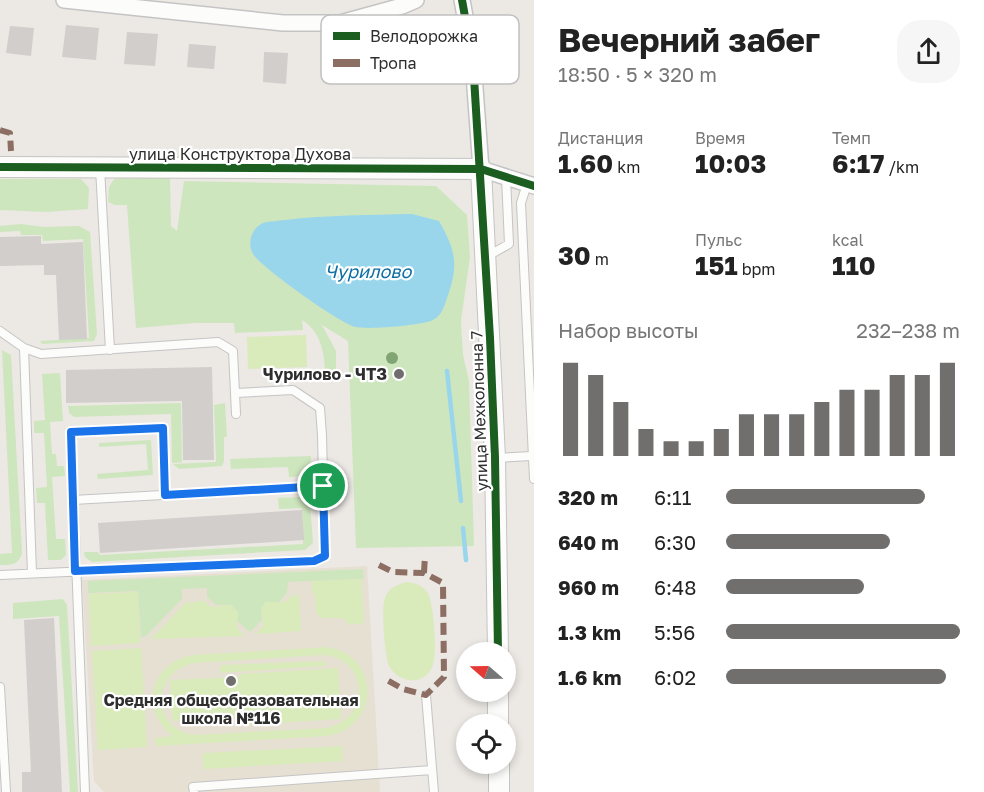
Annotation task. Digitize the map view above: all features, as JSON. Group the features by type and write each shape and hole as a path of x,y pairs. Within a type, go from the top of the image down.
{"street":[{"path":"64,0 283,23 321,24"},
{"path":"364,15 396,3 417,0"},
{"path":"462,0 465,15"},
{"path":"475,84 481,169 531,185"},
{"name":"улица Конструктора Духова","path":"0,167 481,169"},
{"name":"улица Мехколонна 7","path":"481,169 495,458 498,642"},
{"path":"499,774 499,792"}],"lane":[{"path":"100,166 110,350"},
{"path":"485,258 509,244 506,177"},
{"path":"531,185 520,203 534,478"},
{"path":"0,331 24,348 40,354 218,342 233,351 236,414"},
{"path":"24,348 32,573"},
{"path":"0,575 314,561 325,556 323,486 318,435 320,408 293,390 236,393"},
{"path":"85,792 71,432 163,428 165,495"},
{"path":"495,458 532,456"},
{"path":"73,500 323,486"},
{"path":"0,687 6,792"},
{"path":"426,695 434,792"},
{"path":"194,792 193,787 432,770"}],"shaded area":[{"name":"Средняя общеобразовательная школа №116","path":"367,566 380,792 104,792 94,781 82,580"}],"green space":[{"path":"170,178 171,226 177,231 184,181 436,186 467,215 470,257 461,321 463,355 469,381 474,546 356,548 348,341 322,325 336,351 336,370 325,370 324,355 317,335 302,320 303,330 235,333 234,323 195,323 136,328 127,205 115,205 108,202 109,187 114,179"},
{"path":"0,179 81,179 89,188 88,209 45,212 0,210"},
{"path":"21,224 44,227 79,226 90,232 97,334 94,341 42,344 40,341 89,338 83,239 43,241 42,235 21,235 20,231 0,232 0,226"},
{"path":"306,335 307,367 248,369 247,337"},
{"path":"2,350 11,355 22,553 19,560 8,565 0,565 0,554 12,553"},
{"path":"60,373 63,421 50,422 52,454 56,454 57,466 64,466 65,476 52,477 56,539 65,539 66,555 61,560 48,560 45,503 37,503 36,488 47,487 44,433 34,433 34,421 45,420 42,374"},
{"path":"181,403 182,462 172,463 171,414 74,417 69,413 68,406"},
{"path":"225,403 227,437 224,437 222,466 179,469 173,464 216,462 214,405"},
{"path":"151,440 153,475 98,479 97,474 148,470 146,444 99,447 99,443"},
{"path":"311,456 310,470 303,476 289,477 288,467 231,469 230,459"},
{"path":"303,497 310,502 313,543 305,550 92,562 85,557 84,552 98,552 100,555 303,544 302,508 279,509 278,498"},
{"path":"363,569 364,579 288,582 287,593 279,602 266,602 261,608 262,620 250,632 237,621 238,612 231,605 216,605 207,597 207,588 182,589 182,599 146,636 141,637 138,591 88,593 88,581"},
{"path":"361,579 364,623 350,625 342,618 322,618 316,613 312,581"},
{"path":"407,582 423,588 432,606 434,661 428,674 416,680 403,678 392,670 388,664 384,639 383,609 386,595 390,590"},
{"path":"138,592 140,643 91,646 89,594"},
{"path":"299,595 301,631 256,634 263,625 261,608 266,602 285,602 291,596"},
{"path":"63,599 67,605 78,792 70,792 59,616 13,619 13,603"},
{"path":"204,601 211,607 231,605 238,612 237,628 244,636 151,639 185,603"},
{"path":"327,647 345,653 357,663 365,676 368,691 365,706 357,719 345,730 327,736 156,746 155,738 172,736 155,713 153,700 159,676 179,659 194,655","holes":["320,655 336,658 348,665 359,688 352,713 341,722 326,728 194,735 180,730 169,722 163,711 164,687 170,677 181,668 195,663"]},
{"path":"141,648 147,747 98,750 92,651"},
{"path":"325,661 326,666 220,673 220,665"},
{"path":"338,668 341,719 242,725 241,714 241,717 172,721 170,680 239,677 240,674"},
{"path":"342,746 343,761 203,769 203,753"}],"water":[{"name":"Чурилово","path":"412,214 439,221 454,258 451,286 444,308 436,318 428,322 362,328 348,324 319,306 259,261 250,246 253,232 265,222 333,216"}],"building":[{"path":"66,25 99,28 96,60 62,57"},
{"path":"10,26 34,28 31,56 6,53"},
{"path":"127,32 158,34 155,66 124,64"},
{"path":"189,44 216,46 214,69 187,67"},
{"path":"264,52 288,53 286,84 263,82"},
{"path":"41,236 41,244 83,242 87,339 59,340 56,275 44,275 44,265 0,266 0,237"},
{"path":"212,367 214,460 183,460 182,401 66,403 66,370"},
{"path":"302,510 304,540 100,553 98,523"},
{"path":"54,618 62,792 22,792 22,772 31,772 24,620"}],"waterway":[{"path":"447,371 461,501"},
{"path":"463,528 466,560"}],"marked path":[{"path":"0,130 10,133 11,151"},
{"path":"424,573 425,555"},
{"path":"379,565 393,572 424,573 443,583 444,677 426,695 403,689 385,679"}],"cycle path":[{"path":"462,0 465,15"},
{"path":"474,84 490,338 495,458 498,642"},
{"path":"0,167 481,169 534,186"}],"place":[{"name":"Чурилово - ЧТЗ","path":"399,374"},
{"name":"Средняя общеобразовательная школа №116","path":"231,681"}],"route":[{"path":"163,428 165,495 323,486 325,556 314,561 75,571 71,432 163,428"}]}
